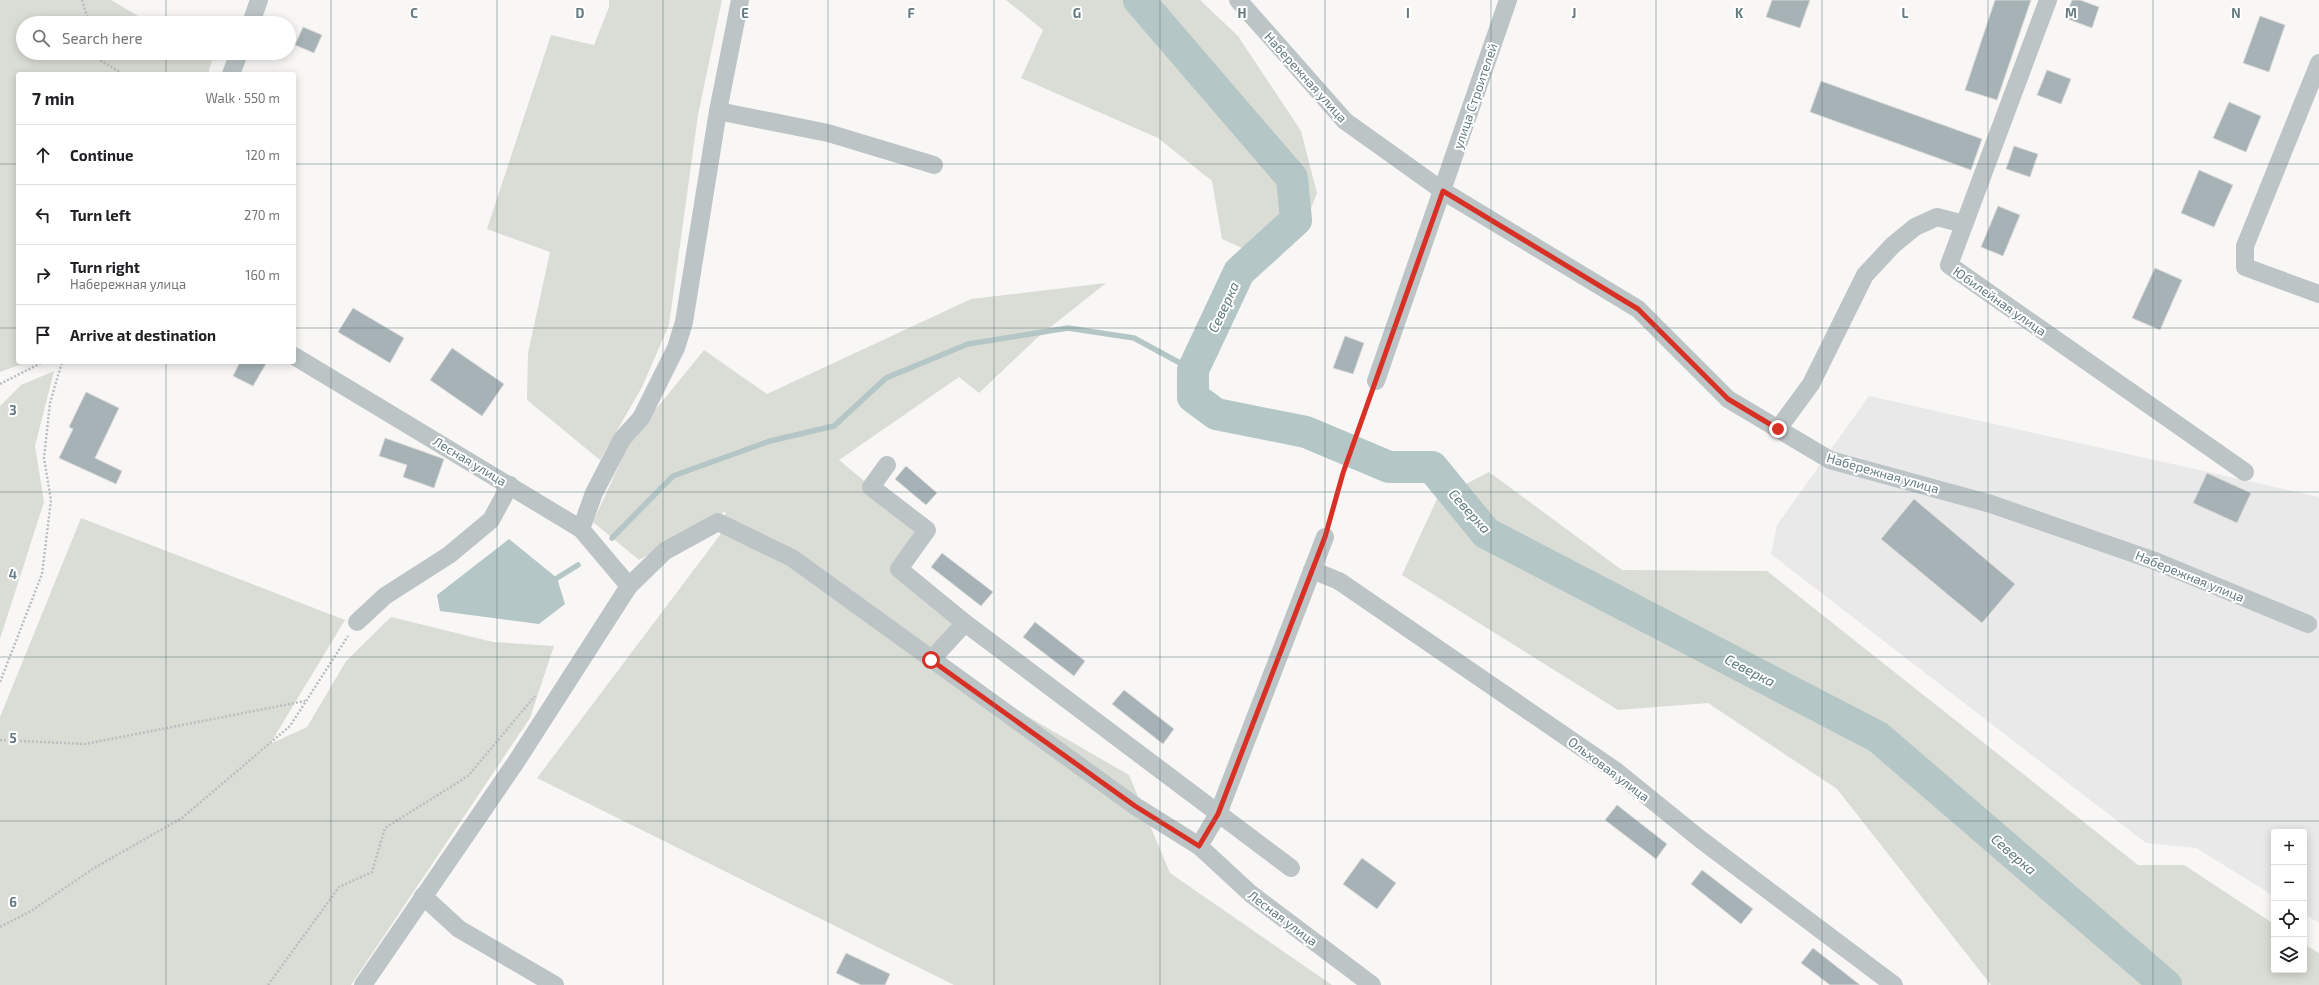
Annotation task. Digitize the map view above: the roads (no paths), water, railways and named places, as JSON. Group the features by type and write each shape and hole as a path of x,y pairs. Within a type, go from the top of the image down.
{"street":[{"path":"253,16 259,0"},
{"path":"581,530 594,493 622,439 641,418 676,348 684,322 718,111 740,0"},
{"name":"Набережная улица","path":"1238,0 1345,121 1443,191 1638,309 1728,399 1830,460 1991,504 2155,562 2308,624"},
{"name":"улица Строителей","path":"1376,380 1443,191 1508,0"},
{"name":"Юбилейная улица","path":"2048,0 1949,265 2245,472"},
{"path":"232,72 236,60"},
{"path":"2319,63 2245,246 2245,267 2319,294"},
{"path":"718,111 828,133 934,164"},
{"path":"1778,429 1812,384 1865,276 1893,245 1915,227 1937,218 1964,224"},
{"name":"Лесная улица","path":"296,357 510,485 581,530 629,586 665,551 718,522 792,558 931,660 1135,806 1199,846 1251,894 1372,985"},
{"path":"887,465 871,487 927,530 899,569 965,623 1291,868"},
{"path":"357,622 385,596 449,555 491,520 510,485"},
{"path":"1199,846 1218,814 1325,537"},
{"name":"Ольховая улица","path":"1312,570 1339,581 1616,771 1700,840 1894,985"},
{"path":"363,985 516,762 629,586"},
{"path":"931,660 965,623"},
{"path":"423,896 459,929 556,985"}],"waterway":[{"name":"Северка","path":"1139,0 1292,178 1296,220 1239,272 1193,370 1193,397 1216,414 1306,432 1389,467 1432,467 1486,533 1878,737 2166,985"},
{"path":"612,538 673,476 770,441 834,426 886,378 968,344 1068,328 1134,338 1193,370"},
{"path":"557,578 578,565"}]}
